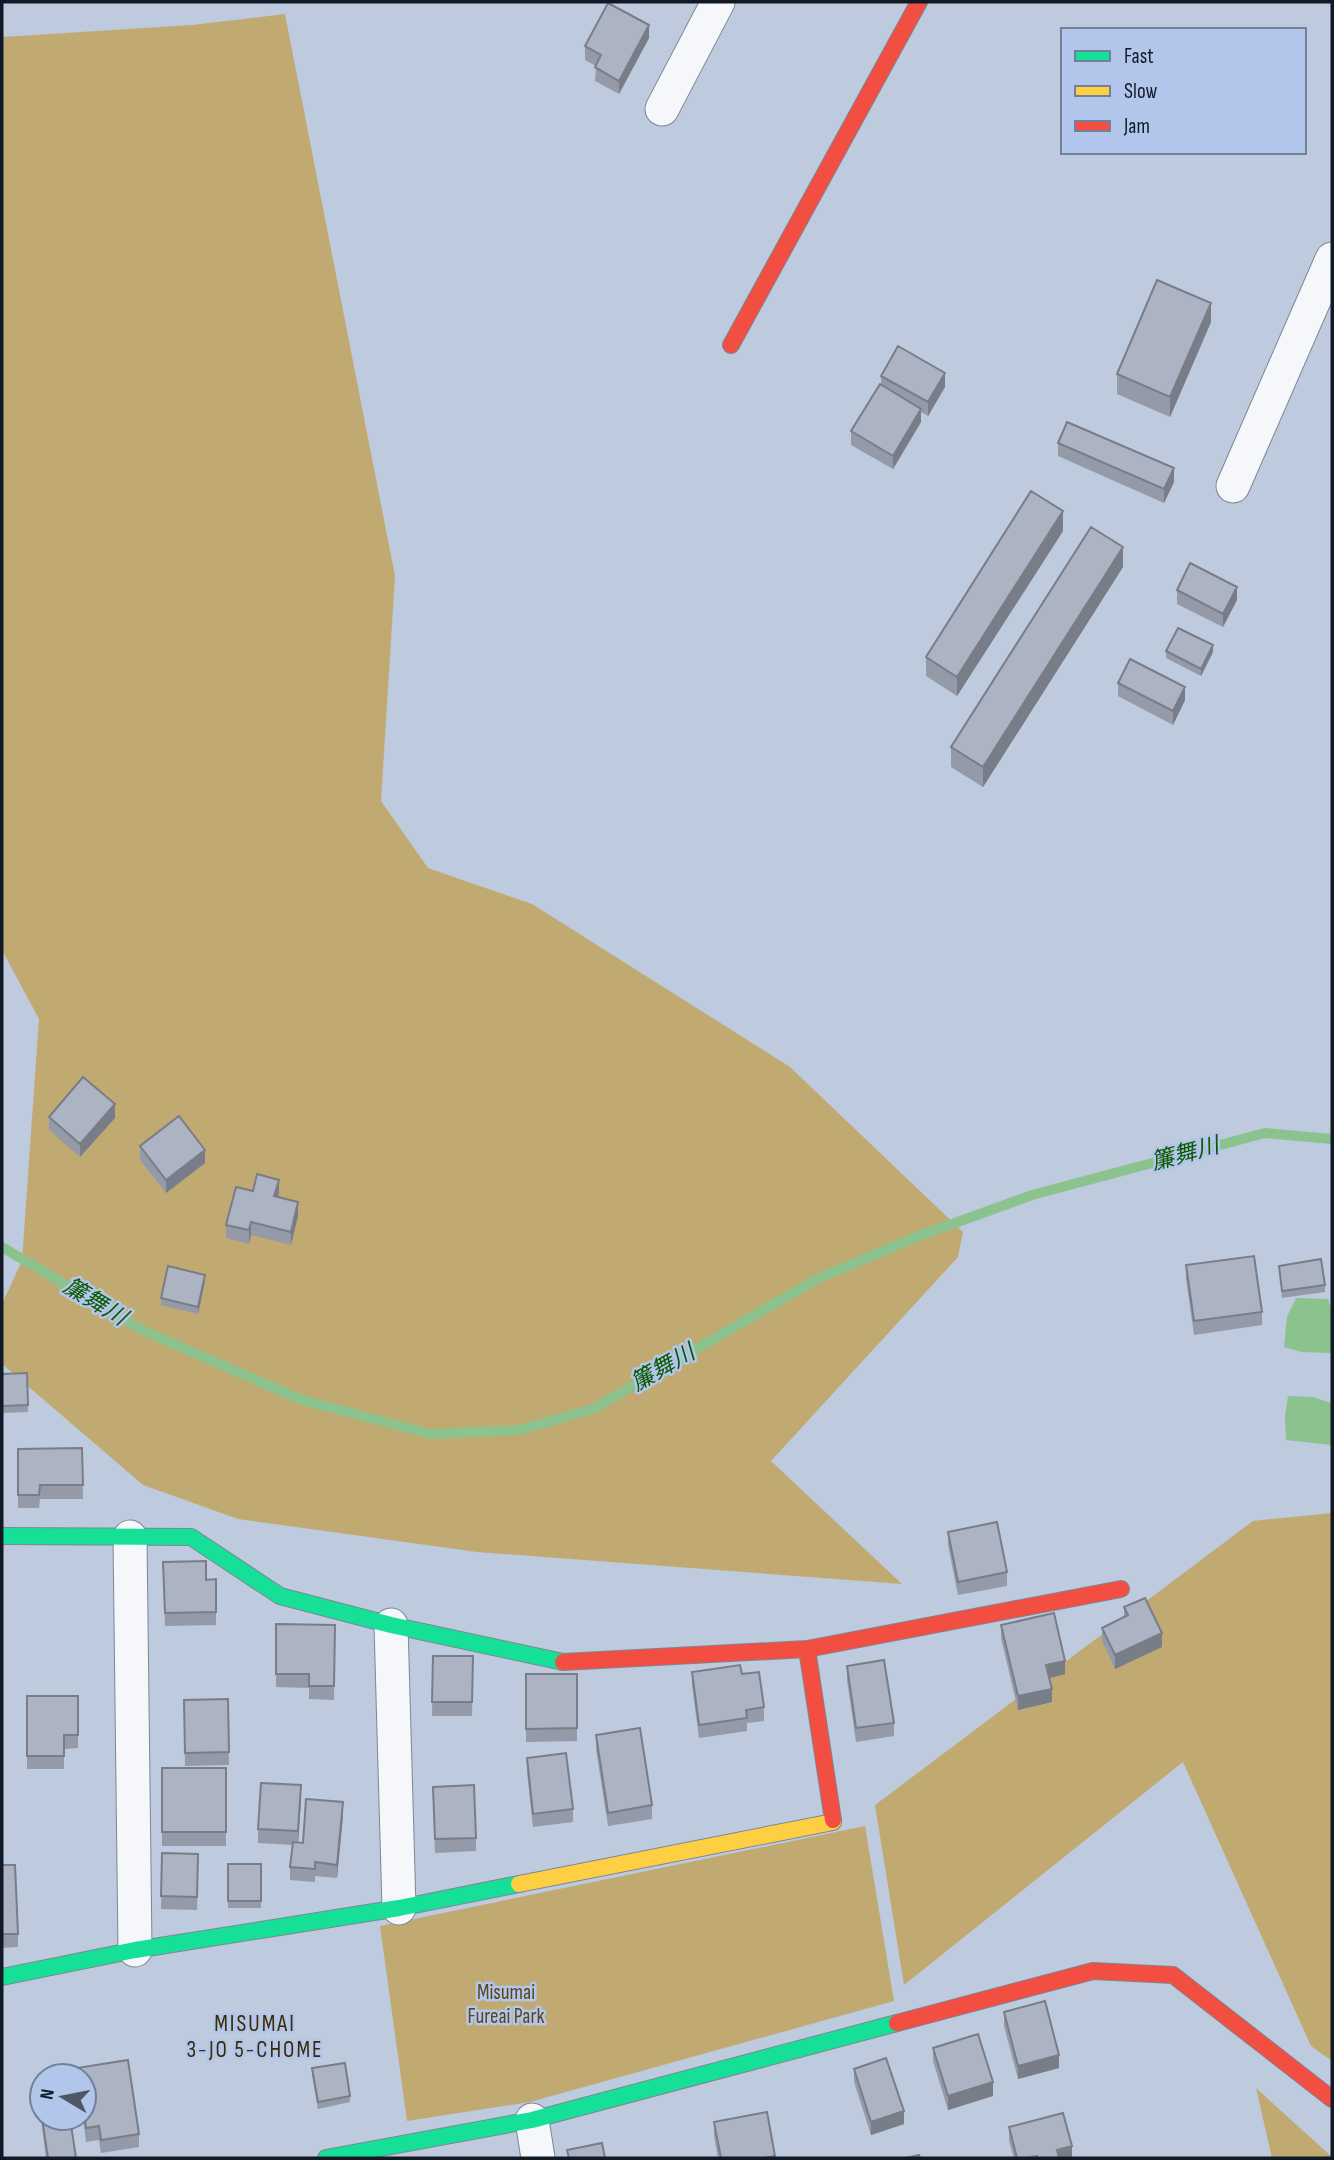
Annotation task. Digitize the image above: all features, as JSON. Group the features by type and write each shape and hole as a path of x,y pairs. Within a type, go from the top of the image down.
{"street":[{"path":"662,110 718,2"},
{"path":"731,345 919,2"},
{"path":"1233,486 1332,259"},
{"path":"2,1536 191,1538 280,1596 391,1625 564,1662 807,1649 1121,1589"},
{"path":"130,1537 135,1950"},
{"path":"391,1625 399,1908"},
{"path":"2,1977 135,1950 399,1908 833,1822 807,1649"},
{"path":"326,2158 531,2120 1093,1971 1173,1975 1332,2099"},
{"path":"531,2120 538,2158"}],"green space":[{"path":"285,14 395,576 381,801 428,868 532,904 790,1067 963,1232 958,1257 771,1461 902,1584 477,1552 238,1519 143,1485 2,1364 2,1304 22,1261 39,1019 2,950 2,37 192,25"},
{"path":"1332,1513 1332,2061 1311,2046 1183,1762 904,1985 875,1805 1253,1521"},
{"name":"Misumai Fureai Park","path":"865,1826 894,2001 530,2102 407,2121 380,1926"},
{"path":"1256,2088 1332,2157 1332,2158 1272,2158"}],"shaded area":[{"path":"1296,1298 1328,1299 1333,1326 1330,1353 1302,1352 1284,1347 1287,1317"},
{"path":"1288,1396 1313,1397 1331,1403 1331,1445 1286,1440"}],"building":[{"path":"608,3 649,25 619,81 595,67 601,55 585,46"},
{"path":"1157,280 1211,303 1170,397 1117,374"},
{"path":"898,346 945,373 928,402 881,376"},
{"path":"880,384 921,409 893,456 851,431"},
{"path":"1067,422 1174,468 1164,489 1058,443"},
{"path":"1031,491 1063,511 957,677 926,657"},
{"path":"1091,527 1123,547 983,767 951,747"},
{"path":"1190,563 1237,587 1223,614 1177,590"},
{"path":"1178,628 1213,645 1201,669 1166,651"},
{"path":"1130,659 1185,687 1173,711 1118,683"},
{"path":"83,1077 115,1104 80,1144 49,1117"},
{"path":"179,1116 205,1150 166,1180 140,1146"},
{"path":"257,1174 279,1180 274,1196 298,1202 291,1232 251,1222 249,1230 226,1225 236,1187 253,1191"},
{"path":"1254,1256 1262,1312 1194,1321 1186,1265"},
{"path":"1321,1259 1325,1285 1282,1291 1279,1266"},
{"path":"168,1266 205,1275 198,1307 161,1298"},
{"path":"27,1373 28,1405 2,1406 2,1374"},
{"path":"82,1448 83,1485 40,1485 39,1495 18,1495 18,1449"},
{"path":"997,1522 1007,1572 958,1582 948,1532"},
{"path":"206,1561 206,1580 216,1579 216,1612 165,1613 163,1562"},
{"path":"1145,1598 1162,1633 1115,1655 1102,1628 1128,1615 1124,1607"},
{"path":"1054,1613 1065,1661 1046,1665 1052,1689 1018,1696 1001,1625"},
{"path":"276,1624 335,1625 334,1686 309,1686 309,1674 276,1674"},
{"path":"433,1656 473,1656 472,1702 432,1702"},
{"path":"884,1660 894,1723 856,1728 847,1666"},
{"path":"740,1665 742,1674 759,1672 764,1707 746,1710 747,1718 699,1725 692,1672"},
{"path":"526,1674 577,1674 577,1728 526,1729"},
{"path":"27,1696 78,1696 78,1735 64,1735 64,1756 27,1756"},
{"path":"228,1699 229,1752 185,1753 184,1700"},
{"path":"640,1728 652,1805 608,1813 596,1735"},
{"path":"566,1753 573,1809 533,1814 527,1758"},
{"path":"162,1768 226,1768 226,1832 162,1832"},
{"path":"261,1783 301,1785 298,1831 258,1829"},
{"path":"474,1785 476,1838 435,1839 433,1787"},
{"path":"306,1799 343,1802 337,1865 315,1862 315,1869 290,1867 293,1842 303,1843"},
{"path":"162,1853 198,1854 197,1897 161,1896"},
{"path":"228,1864 261,1864 261,1901 228,1901"},
{"path":"2,1865 15,1865 18,1934 2,1934"},
{"path":"1045,2001 1059,2055 1018,2066 1004,2012"},
{"path":"978,2034 993,2082 948,2096 933,2048"},
{"path":"886,2058 904,2111 871,2122 854,2069"},
{"path":"128,2060 139,2134 101,2140 98,2126 98,2065"},
{"path":"345,2063 350,2096 318,2102 312,2068"},
{"path":"767,2112 775,2156 721,2158 714,2122"},
{"path":"1063,2113 1072,2146 1057,2150 1059,2158 1017,2158 1009,2127"},
{"path":"44,2132 72,2132 76,2158 48,2158"},
{"path":"602,2143 605,2158 569,2158 567,2150"}],"waterway":[{"name":"簾舞川","path":"2,1247 142,1330 302,1400 430,1434 519,1430 593,1409 817,1279 911,1239 1032,1195 1265,1133 1332,1139"}],"traffic: fast":[{"path":"2,1536 191,1537 280,1596 391,1625 563,1662"},
{"path":"2,1977 135,1950 399,1908 519,1884"},
{"path":"326,2158 532,2120 897,2023"}],"traffic: slow":[{"path":"519,1884 833,1820"}],"traffic: jam":[{"path":"731,345 919,2"},
{"path":"563,1662 807,1649 1121,1589"},
{"path":"807,1649 833,1820"},
{"path":"897,2023 1093,1971 1173,1975 1332,2099"}],"district":[{"name":"MISUMAI 3-JO 5-CHOME","path":"255,2037"}]}
